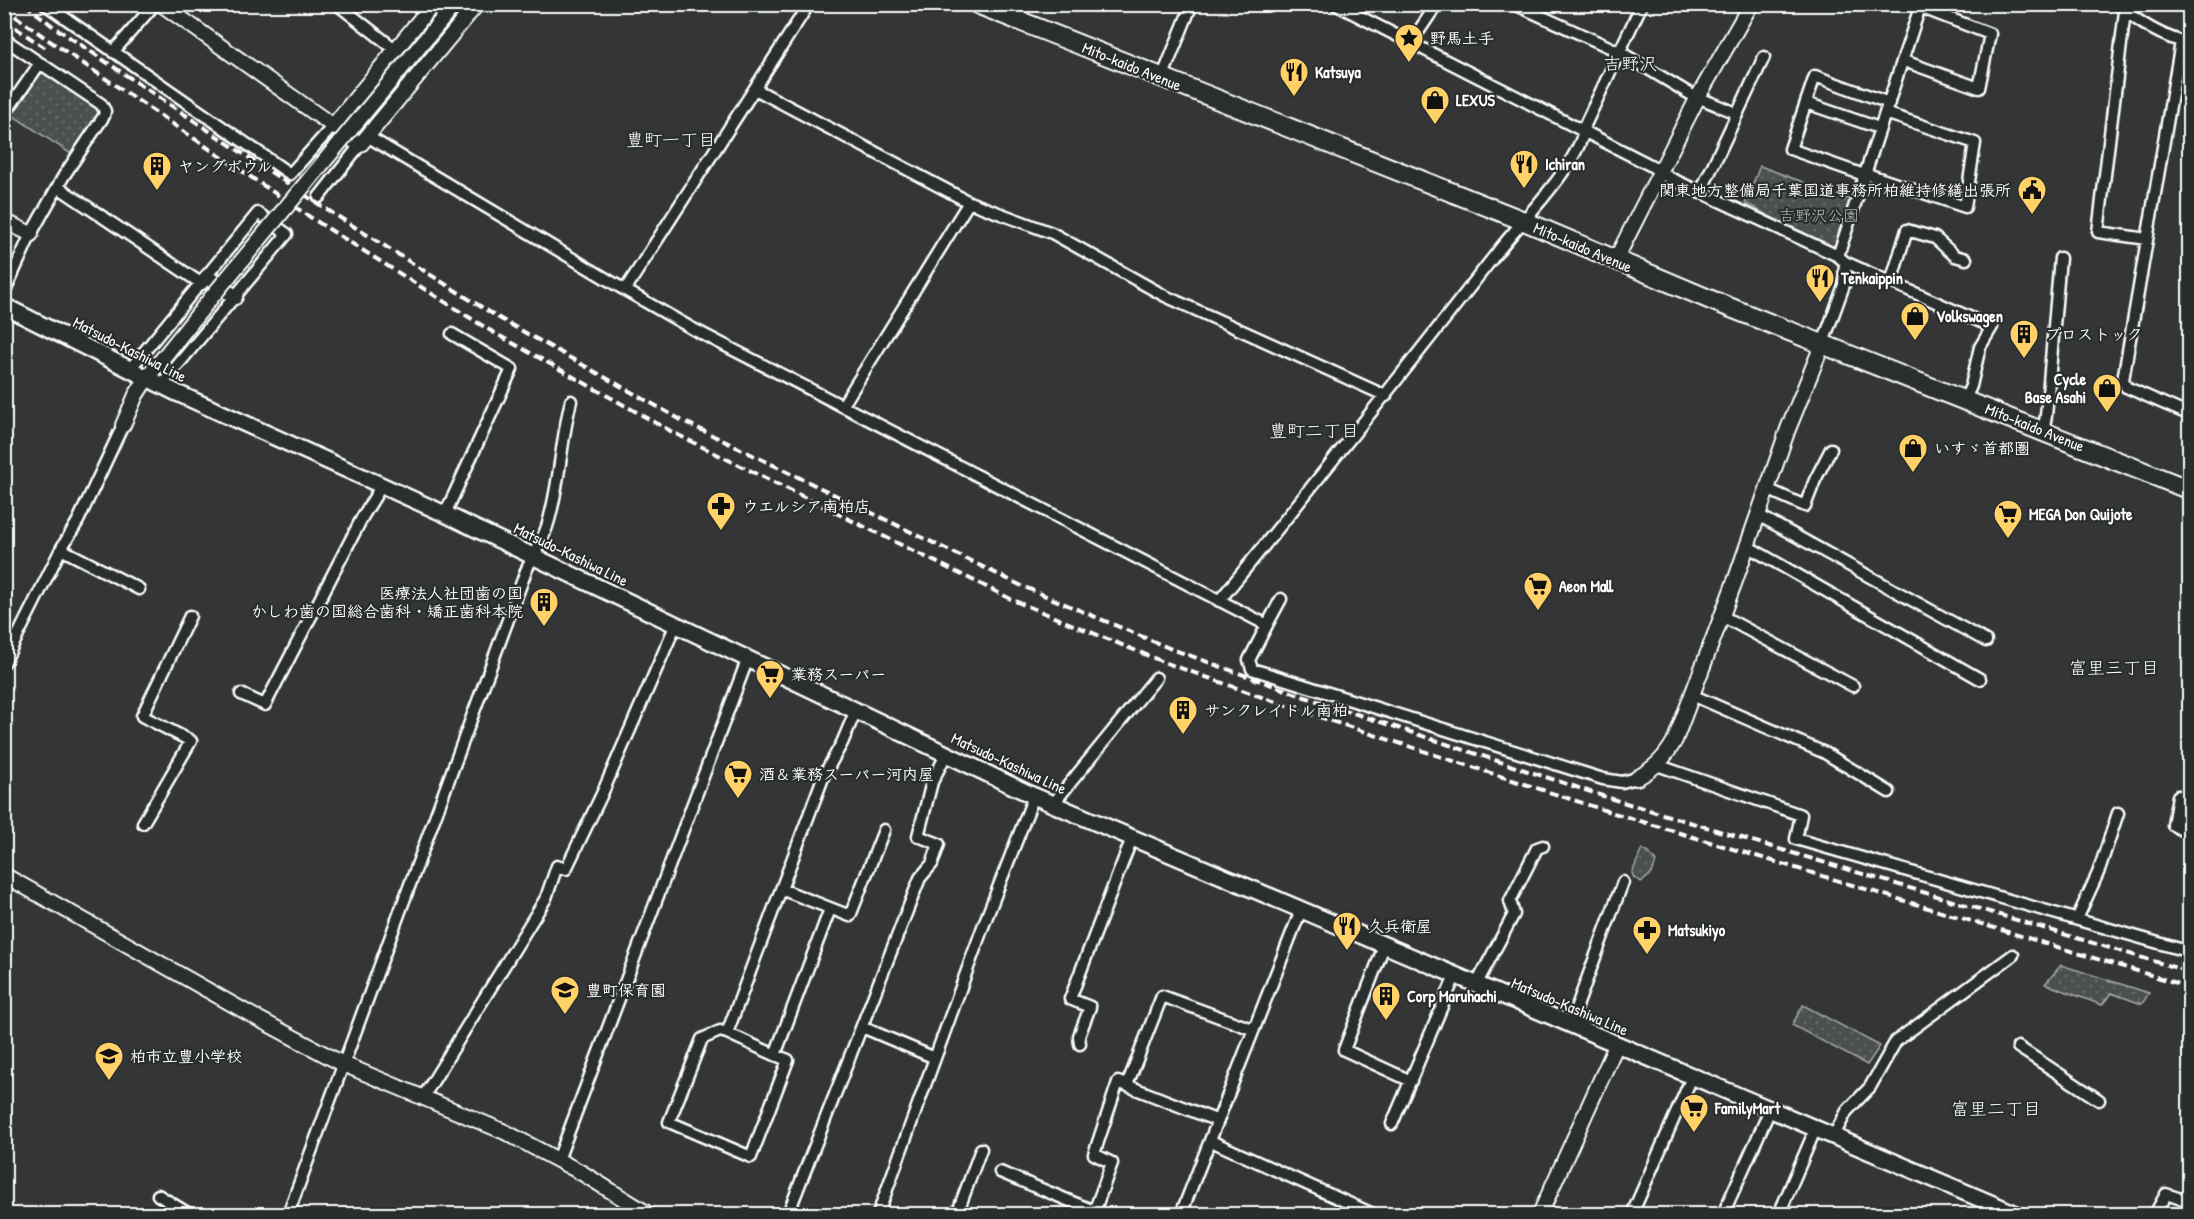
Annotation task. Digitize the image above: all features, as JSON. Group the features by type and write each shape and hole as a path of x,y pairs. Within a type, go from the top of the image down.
{"highway":[{"name":"Mito-kaido Avenue","path":"977,4 1524,221 1615,261 2043,431 2188,484"}],"main road":[{"name":"Matsudo-Kashiwa Line","path":"4,306 250,428 446,514 1034,796 2016,1215"}],"street":[{"path":"45,4 290,174 333,126 433,4"},
{"path":"113,52 155,4"},
{"path":"161,4 333,126 364,140 625,290 745,357 843,405 1267,625"},
{"path":"337,4 396,50"},
{"path":"4,663 61,549 78,521 136,395 147,378 455,4"},
{"path":"319,197 477,4"},
{"path":"625,290 809,4"},
{"path":"1162,78 1192,4"},
{"path":"1335,4 1351,8 1410,45 1650,165 1700,193 1992,327 1980,347 1971,386 1965,399"},
{"path":"1410,45 1437,4"},
{"path":"1514,4 1620,52 1698,97 1736,113"},
{"path":"1219,601 1386,396 1524,221 1576,151 1585,125 1642,4"},
{"path":"1615,261 1698,97 1751,4"},
{"path":"1281,599 1249,660 1252,669 1603,779 1622,782 1637,778 1658,765 1675,740 1722,616 1788,429 1844,285 1842,259 1864,174 1904,61 1920,6 1990,34 1979,88 1904,61"},
{"path":"2147,239 2098,232 2122,8 2148,26 2186,43 2147,239 2123,380 2126,387 2190,415"},
{"path":"4,39 101,104 105,111 31,234 4,292"},
{"path":"1700,193 1764,57"},
{"path":"4,115 40,63"},
{"path":"1815,76 1887,108 1975,143 1965,207 1790,149 1815,76"},
{"path":"755,89 969,202 1052,233 1165,296 1386,396"},
{"path":"1806,103 1879,128"},
{"path":"58,187 204,281 235,297"},
{"path":"843,405 969,202"},
{"path":"130,369 258,213 287,234 161,385"},
{"path":"4,221 31,234"},
{"path":"1891,282 1907,230 1935,238 1955,256 1966,259"},
{"path":"2043,431 2060,258"},
{"path":"446,514 512,369 453,334"},
{"path":"288,1215 525,571 541,544 551,515 571,401"},
{"path":"1767,489 1805,506 1831,449"},
{"path":"241,694 265,705 363,516 382,485"},
{"path":"1758,515 1986,641"},
{"path":"1747,546 1980,678"},
{"path":"61,549 139,589"},
{"path":"142,823 191,741 142,716 190,616"},
{"path":"1722,616 1853,686"},
{"path":"422,1099 546,898 557,866 566,869 602,794 675,624"},
{"path":"558,1160 748,658"},
{"path":"1053,804 1156,678"},
{"path":"1692,695 1826,753 1889,792"},
{"path":"727,1033 824,775 842,743 856,710"},
{"path":"788,1215 920,878 932,864 939,844 918,836 932,782 947,753"},
{"path":"1658,765 1801,815 1796,839 2189,951"},
{"path":"878,1215 934,1058 1034,796"},
{"path":"2190,798 2178,796 2173,825 2190,834"},
{"path":"2077,919 2098,873 2118,813"},
{"path":"781,889 850,916 884,830"},
{"path":"1080,1044 1079,1036 1090,1007 1070,999 1132,838"},
{"path":"1476,985 1514,914 1510,901 1538,848 1543,846"},
{"path":"4,875 255,1017 343,1064 505,1132 582,1173 648,1215"},
{"path":"1570,1025 1623,882"},
{"path":"776,1055 830,909"},
{"path":"1181,1215 1252,1029 1301,910"},
{"path":"1384,946 1344,1050 1411,1082"},
{"path":"1833,1137 1847,1110 1870,1087 1896,1041 2013,955"},
{"path":"1392,1124 1455,976"},
{"path":"1127,1085 1162,996 1252,1029"},
{"path":"862,1027 934,1058"},
{"path":"720,1030 727,1033 788,1060 751,1157 669,1122 702,1039 720,1030"},
{"path":"1540,1215 1616,1046"},
{"path":"2018,1047 2099,1100"},
{"path":"1632,1215 1692,1077"},
{"path":"1000,1172 1098,1213 1112,1163 1095,1154 1118,1082 1218,1121"},
{"path":"1723,1215 1770,1110"},
{"path":"1779,1215 1815,1130"},
{"path":"1211,1141 1372,1215"},
{"path":"957,1215 981,1149"},
{"path":"2155,1215 2166,1194 2190,1202"},
{"path":"158,1195 189,1215"}],"green space":[{"path":"46,72 98,108 99,114 71,154 12,115 40,74"},
{"name":"吉野沢公園","path":"1760,166 1851,200 1839,243 1830,248 1745,203"},
{"path":"1642,849 1649,853 1656,862 1652,873 1642,882 1634,878 1632,873"},
{"path":"2061,965 2149,993 2142,1004 2111,993 2102,1005 2045,984"},
{"path":"1803,1005 1880,1046 1867,1065 1792,1025"}],"railway":[{"path":"25,4 54,27 323,207 499,318 683,421 1022,586 1169,648 1305,697 1609,798 2190,972"},
{"path":"4,8 313,219 491,331 676,434 1015,601 1161,661 1301,711 1607,811 2190,987"},
{"path":"4,20 48,50"}],"place":[{"name":"野馬土手","path":"1409,64"},
{"name":"Katsuya","path":"1294,98"},
{"name":"LEXUS","path":"1435,126"},
{"name":"Ichiran","path":"1524,190"},
{"name":"ヤングボウル","path":"157,192"},
{"name":"関東地方整備局千葉国道事務所柏維持修繕出張所","path":"2032,216"},
{"name":"Tenkaippin","path":"1820,304"},
{"name":"Volkswagen","path":"1915,342"},
{"name":"プロストック","path":"2024,360"},
{"name":"Cycle Base Asahi","path":"2107,414"},
{"name":"いすゞ首都圏","path":"1913,474"},
{"name":"ウエルシア南柏店","path":"721,532"},
{"name":"MEGA Don Quijote","path":"2008,540"},
{"name":"Aeon Mall","path":"1538,612"},
{"name":"医療法人社団歯の国 かしわ歯の国総合歯科・矯正歯科本院","path":"544,628"},
{"name":"業務スーパー","path":"770,700"},
{"name":"サンクレイドル南柏","path":"1183,736"},
{"name":"酒＆業務スーパー河内屋","path":"738,800"},
{"name":"久兵衛屋","path":"1347,952"},
{"name":"Matsukiyo","path":"1647,956"},
{"name":"豊町保育園","path":"565,1016"},
{"name":"Corp Maruhachi","path":"1386,1022"},
{"name":"柏市立豊小学校","path":"109,1082"},
{"name":"FamilyMart","path":"1694,1134"}],"district":[{"name":"吉野沢","path":"1630,64"},
{"name":"豊町一丁目","path":"671,140"},
{"name":"豊町二丁目","path":"1314,431"},
{"name":"富里三丁目","path":"2114,668"},
{"name":"富里二丁目","path":"1996,1109"}]}
